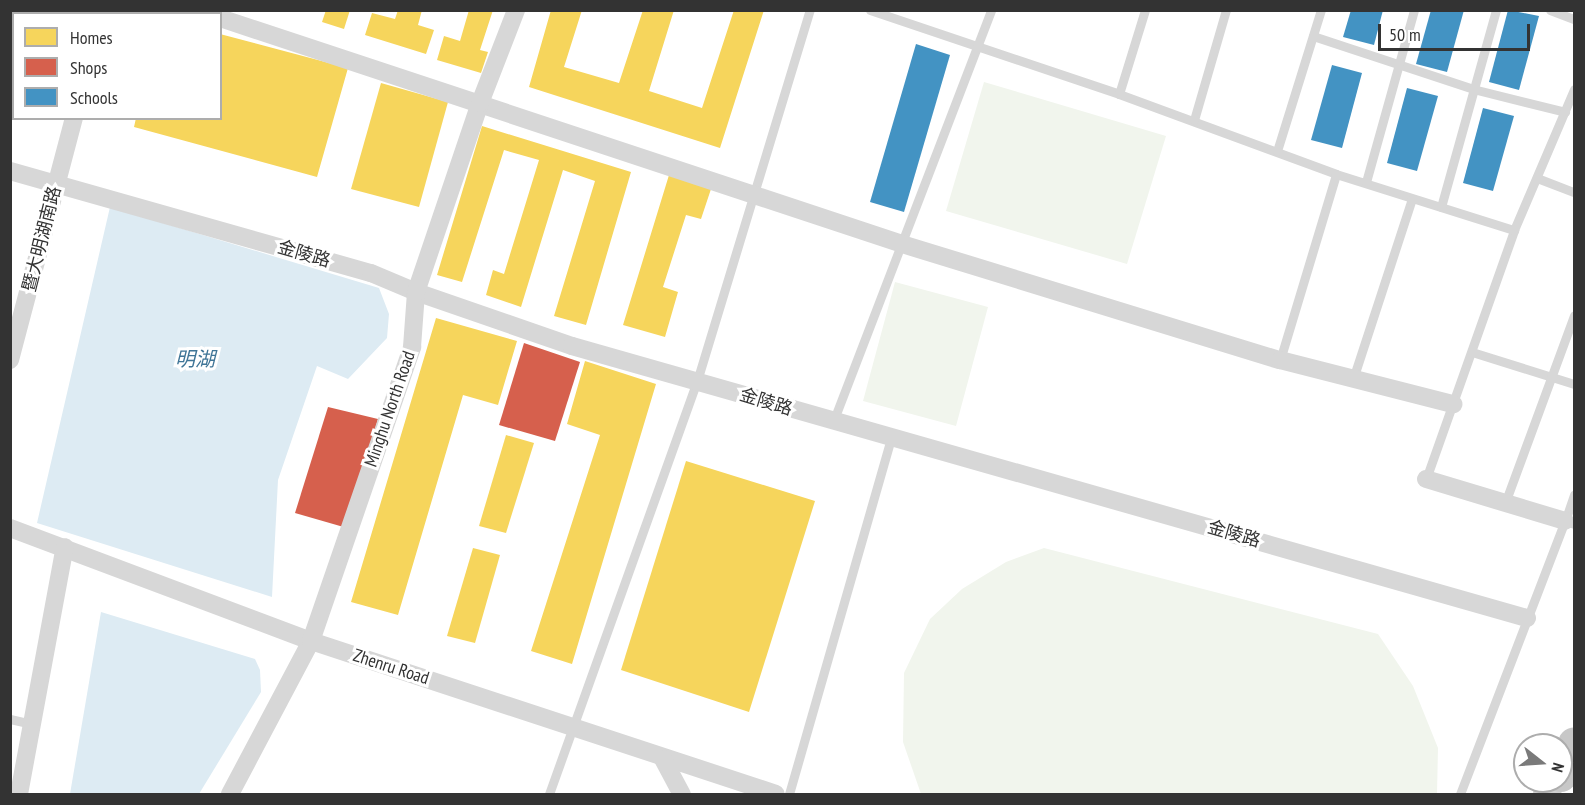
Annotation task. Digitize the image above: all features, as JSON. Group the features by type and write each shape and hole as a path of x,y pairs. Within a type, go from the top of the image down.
{"street":[{"name":"Minghu North Road","path":"230,795 311,641 412,347 416,292 480,103 516,10"},
{"path":"222,19 756,193 902,244 1280,360 1453,404"},
{"name":"暨大明湖南路","path":"10,360 73,120"},
{"name":"金陵路","path":"10,171 371,273 416,292 572,345 833,422 1527,618"},
{"path":"1426,479 1570,523"},
{"name":"Zhenru Road","path":"10,528 311,641 775,795"},
{"path":"19,795 65,547"},
{"path":"663,759 682,795"}],"lane":[{"path":"549,795 697,381 810,10"},
{"path":"870,10 1194,120 1336,174 1514,231"},
{"path":"833,422 991,10"},
{"path":"1119,94 1145,10"},
{"path":"1194,120 1226,10"},
{"path":"1277,151 1321,10"},
{"path":"1366,182 1396,64 1414,10"},
{"path":"1441,207 1496,10"},
{"path":"1550,10 1575,19"},
{"path":"1313,36 1473,89 1564,112"},
{"path":"1426,479 1514,231 1575,89"},
{"path":"1280,360 1336,174"},
{"path":"1537,178 1575,192"},
{"path":"1353,379 1412,199"},
{"path":"1505,503 1575,315"},
{"path":"1472,352 1575,384"},
{"path":"789,795 891,439"},
{"path":"1460,795 1527,618 1570,523 1575,495"},
{"path":"10,718 31,724"}],"shaded area":[{"path":"984,82 1166,136 1127,264 946,211"},
{"path":"895,282 988,307 956,426 863,401"},
{"path":"1044,548 1378,634 1413,686 1438,748 1437,794 921,794 903,742 904,673 930,619 962,589 1006,562"}],"water":[{"name":"明湖","path":"110,207 379,288 389,314 387,338 348,379 317,366 278,480 272,597 37,523"},
{"path":"101,612 255,659 260,670 261,692 199,794 70,794"}],"building: Homes":[{"path":"326,10 350,10 344,29 322,22"},
{"path":"398,10 422,10 418,25 434,30 426,54 365,35 372,13 395,19"},
{"path":"469,10 493,10 480,50 488,52 481,73 437,60 444,36 460,41"},
{"path":"551,10 582,10 564,67 619,83 643,10 674,10 649,91 702,108 734,10 764,10 720,148 529,87"},
{"path":"222,35 348,68 317,177 134,127 136,120 222,120"},
{"path":"381,83 448,102 419,207 351,189"},
{"path":"482,126 631,172 586,325 554,316 595,181 563,170 521,307 486,295 493,270 504,274 539,160 504,150 462,282 437,275"},
{"path":"669,175 712,186 701,219 686,215 663,287 678,292 665,337 623,325"},
{"path":"436,318 517,341 498,405 463,395 398,615 351,602"},
{"path":"585,361 656,384 572,664 531,651 600,435 567,424"},
{"path":"506,435 534,443 506,533 479,526"},
{"path":"686,461 815,501 749,712 621,670"},
{"path":"473,548 500,555 475,643 447,636"}],"building: Shops":[{"path":"524,343 580,362 555,441 499,425"},
{"path":"328,407 378,419 347,528 295,513"}],"building: Schools":[{"path":"24,10 46,10 34,12 24,12"},
{"path":"1351,10 1383,10 1374,45 1343,37"},
{"path":"1431,10 1464,10 1447,72 1416,64"},
{"path":"1508,10 1539,16 1519,90 1489,82"},
{"path":"916,44 950,55 904,212 870,202"},
{"path":"1332,65 1362,73 1342,148 1311,140"},
{"path":"12,72 12,94 10,94"},
{"path":"1407,88 1438,96 1417,171 1387,163"},
{"path":"1483,108 1514,116 1493,191 1463,183"}]}
